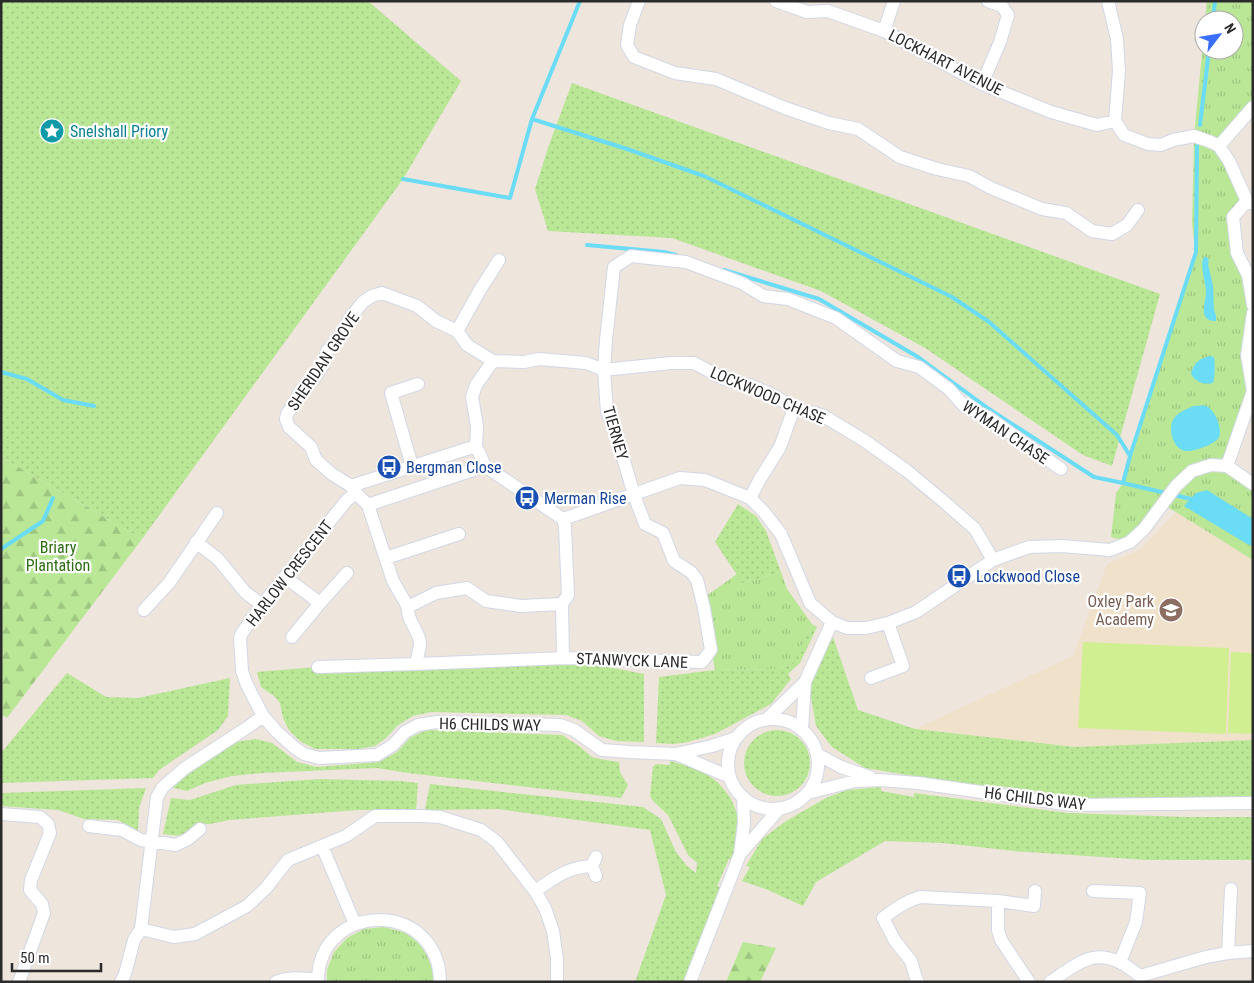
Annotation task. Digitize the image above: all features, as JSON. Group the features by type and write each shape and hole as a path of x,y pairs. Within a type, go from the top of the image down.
{"street":[{"path":"639,1 630,25 627,46 634,58 675,73 716,79 785,108 830,123 858,129 900,158 969,176 991,188 1042,209 1066,213 1092,231 1112,234 1127,225 1138,210"},
{"name":"LOCKHART AVENUE","path":"776,1 807,12 828,11 884,31 982,84 1051,112 1097,125 1115,121"},
{"path":"884,31 894,1"},
{"path":"982,84 1000,42 1008,15 1002,6 988,1"},
{"path":"1108,1 1117,39 1119,71 1115,121 1124,135 1148,144 1161,145 1173,140 1194,136 1218,146 1229,161 1250,203 1233,217 1237,253 1248,275 1253,305"},
{"path":"1218,146 1253,107"},
{"name":"WYMAN CHASE","path":"604,370 614,267 631,256 686,262 742,283 764,296 788,299 836,318 897,361 919,367 949,389 965,408 988,417 1061,469"},
{"path":"457,331 499,260"},
{"name":"SHERIDAN GROVE","path":"354,490 316,460 311,447 290,426 286,419 300,391 315,377 323,365 328,351 338,340 350,318 363,302 372,296 382,293 417,306 436,321 457,331 467,345 493,361"},
{"path":"1227,466 1253,391 1247,355 1251,339 1253,313"},
{"name":"LOCKWOOD CHASE","path":"493,361 524,362 539,359 586,363 604,370 671,363 694,363 726,380 750,385 773,395 794,408 822,415 865,441 907,471 975,529 994,560"},
{"path":"493,361 476,384 472,397 477,426 476,446 484,466 563,518 568,595 562,604 563,658"},
{"name":"TIERNEY","path":"604,370 607,412 615,430 634,494"},
{"path":"412,466 385,394 418,384"},
{"path":"750,498 780,447 794,408"},
{"name":"HARLOW CRESCENT","path":"263,716 242,671 240,638 245,627 262,605 354,490 412,466 476,446"},
{"path":"563,518 680,478 705,480 750,498 764,512 781,534 810,604 832,622 847,628 866,628 888,623 916,612 994,560 1030,547 1062,546 1110,550 1130,542 1144,529 1176,486 1192,471 1211,465 1227,466 1253,484"},
{"path":"368,505 484,466"},
{"path":"354,490 368,505 393,581 408,607 407,613 420,643 416,664"},
{"name":"STANWYCK LANE","path":"318,667 563,658 702,662 711,650 697,580 691,572 674,562 663,533 645,524 634,494"},
{"path":"144,610 169,583 217,513"},
{"path":"386,558 459,534"},
{"path":"196,542 218,558 245,592 262,605"},
{"path":"292,637 347,573"},
{"path":"286,577 320,603"},
{"path":"408,607 436,593 467,588 486,601 521,606 562,604"},
{"path":"802,730 805,682 832,622"},
{"path":"871,678 903,666 888,623"},
{"path":"766,720 805,682"},
{"path":"121,982 134,940 141,929 157,797 163,788 185,768 263,716"},
{"name":"H6 CHILDS WAY","path":"263,716 295,748 304,754 319,758 377,755 393,745 405,732 418,725 437,722 560,725 574,730 602,750 630,752 672,754 712,746 736,738"},
{"path":"779,719 791,723 802,730 812,740 817,754 818,768 815,781 808,793 800,801 779,809 766,809 754,805 743,798 735,788 730,777 728,764 730,750 736,738 744,729 754,723 766,720 779,719"},
{"name":"H6 CHILDS WAY","path":"672,754 730,777"},
{"name":"H6 CHILDS WAY","path":"817,754 841,768 879,780"},
{"name":"H6 CHILDS WAY","path":"808,793 855,781 879,780 918,783 1072,805 1253,803"},
{"path":"690,982 740,854 744,823 743,798"},
{"path":"740,854 779,809"},
{"path":"1,814 40,817 48,824 50,833 31,880 30,890 42,904 44,914 19,982"},
{"path":"141,929 174,937 195,934 247,906 266,888 288,860 346,836 375,816 440,817 480,830 497,842 535,891 545,908 553,932 557,959 557,982"},
{"path":"89,826 122,830 141,840 176,845 200,829"},
{"path":"322,846 355,924"},
{"path":"535,891 568,870 581,866 595,866"},
{"path":"1228,953 1231,889"},
{"path":"914,980 911,961 895,941 883,918 913,898 920,897 998,901 1034,906 1035,891"},
{"path":"1093,891 1140,893 1136,922 1120,962"},
{"path":"998,901 998,930 1001,940 1030,982"},
{"path":"276,982 288,979 318,981 321,962 328,946 340,933 355,924 371,920 388,920 405,924 421,936 433,951 440,970 440,982"},
{"path":"1050,982 1084,959 1104,956 1120,962 1140,979 1206,957 1253,951"}],"shaded area":[{"name":"Oxley Park Academy","path":"1176,512 1253,560 1253,740 1075,747 915,729 1073,656 1107,564 1141,549"}],"green space":[{"path":"1,1 368,1 461,81 403,179 142,539 1,457"},
{"path":"1207,1 1253,1 1253,107 1219,146 1247,201 1233,217 1248,275 1253,391 1227,466 1253,484 1253,560 1163,505 1130,542 1111,537 1116,493 1123,483 1195,252 1192,223 1194,136 1201,60 1244,60 1244,10 1206,10"},
{"path":"572,83 1160,294 1112,466 1083,455 925,348 821,291 672,238 548,231 535,189"},
{"name":"Briary Plantation","path":"1,457 142,539 7,718 1,714"},
{"path":"738,504 756,516 766,531 781,572 743,584 715,542"},
{"path":"781,572 787,589 812,624 792,664 775,669 715,670 702,599 737,574 743,584"},
{"path":"812,624 817,627 800,663 788,674 791,679 771,704 715,734 688,742 674,744 656,743 659,677 715,670 775,669 791,664"},
{"path":"833,637 858,710 915,729 1075,747 1253,740 1253,797 1086,798 997,786 961,784 865,768 832,747 816,726 810,691 816,669"},
{"path":"1083,642 1229,648 1226,734 1078,728"},
{"path":"1231,652 1253,653 1253,734 1228,733"},
{"path":"563,658 644,674 644,742 616,741 599,736 582,721 566,715 431,712 413,716 398,725 386,738 375,746 358,749 315,749 300,741 289,730 283,718 280,703 261,687 257,672 318,667"},
{"path":"67,673 106,697 138,698 230,678 228,716 218,730 159,770 153,778 1,783 1,753"},
{"path":"427,730 562,735 592,757 619,762 620,772 628,785 621,798 377,768 232,776 205,783 187,791 170,787 235,742 256,739 272,743 297,762 317,767 379,762 397,752 411,737"},
{"path":"777,730 790,733 800,740 807,750 810,763 807,776 800,786 790,793 777,796 764,793 754,786 747,776 744,763 747,750 754,740 764,733"},
{"path":"670,761 697,769 712,778 731,799 738,818 733,860 729,859 717,886 722,888 684,982 635,982 666,895 650,830 498,809 425,810 430,784 643,807 661,819 676,852 687,866 696,873 697,863 688,855 668,815 650,796 653,766 655,764 670,765"},
{"path":"319,779 418,783 416,810 358,810 229,820 199,824 183,835 163,834 171,798 190,800 236,785"},
{"path":"881,787 881,791 914,797 914,793 1068,813 1253,817 1253,860 1147,860 1014,851 943,843 885,841 816,882 803,906 768,890 742,881 750,867 746,866 762,839 786,821 826,798 847,790"},
{"path":"146,788 139,808 138,831 118,820 84,819 58,810 1,806 1,793"},
{"path":"384,927 403,932 421,946 429,959 433,982 327,982 327,970 334,952 347,938 364,929"},
{"path":"743,942 776,948 760,982 726,982"}],"water":[{"path":"1204,257 1207,257 1209,261 1216,321 1208,319 1204,313 1206,292 1202,269"},
{"path":"1210,356 1214,357 1213,383 1206,384 1195,379 1191,374 1198,362"},
{"path":"1194,406 1206,406 1213,411 1219,426 1220,435 1218,439 1206,446 1186,451 1178,448 1173,440 1171,425 1177,415"},
{"path":"1207,490 1253,519 1253,546 1184,506 1196,493"}],"waterway":[{"path":"403,179 510,198 532,119 580,1"},
{"path":"1214,10 1215,1"},
{"path":"1200,125 1208,60"},
{"path":"532,119 704,176 952,297 989,322 1117,435 1130,456"},
{"path":"1123,483 1196,252 1197,146"},
{"path":"587,245 664,252 676,255"},
{"path":"724,270 819,299 918,357 989,409 1094,477 1191,499"},
{"path":"1,372 27,379 63,400 94,406"},
{"path":"1,549 43,521 53,498"}],"place":[{"name":"Snelshall Priory","path":"52,131"},
{"name":"Bergman Close","path":"389,467"},
{"name":"Merman Rise","path":"527,498"},
{"name":"Lockwood Close","path":"959,576"},
{"name":"Oxley Park Academy","path":"1171,610"}]}
